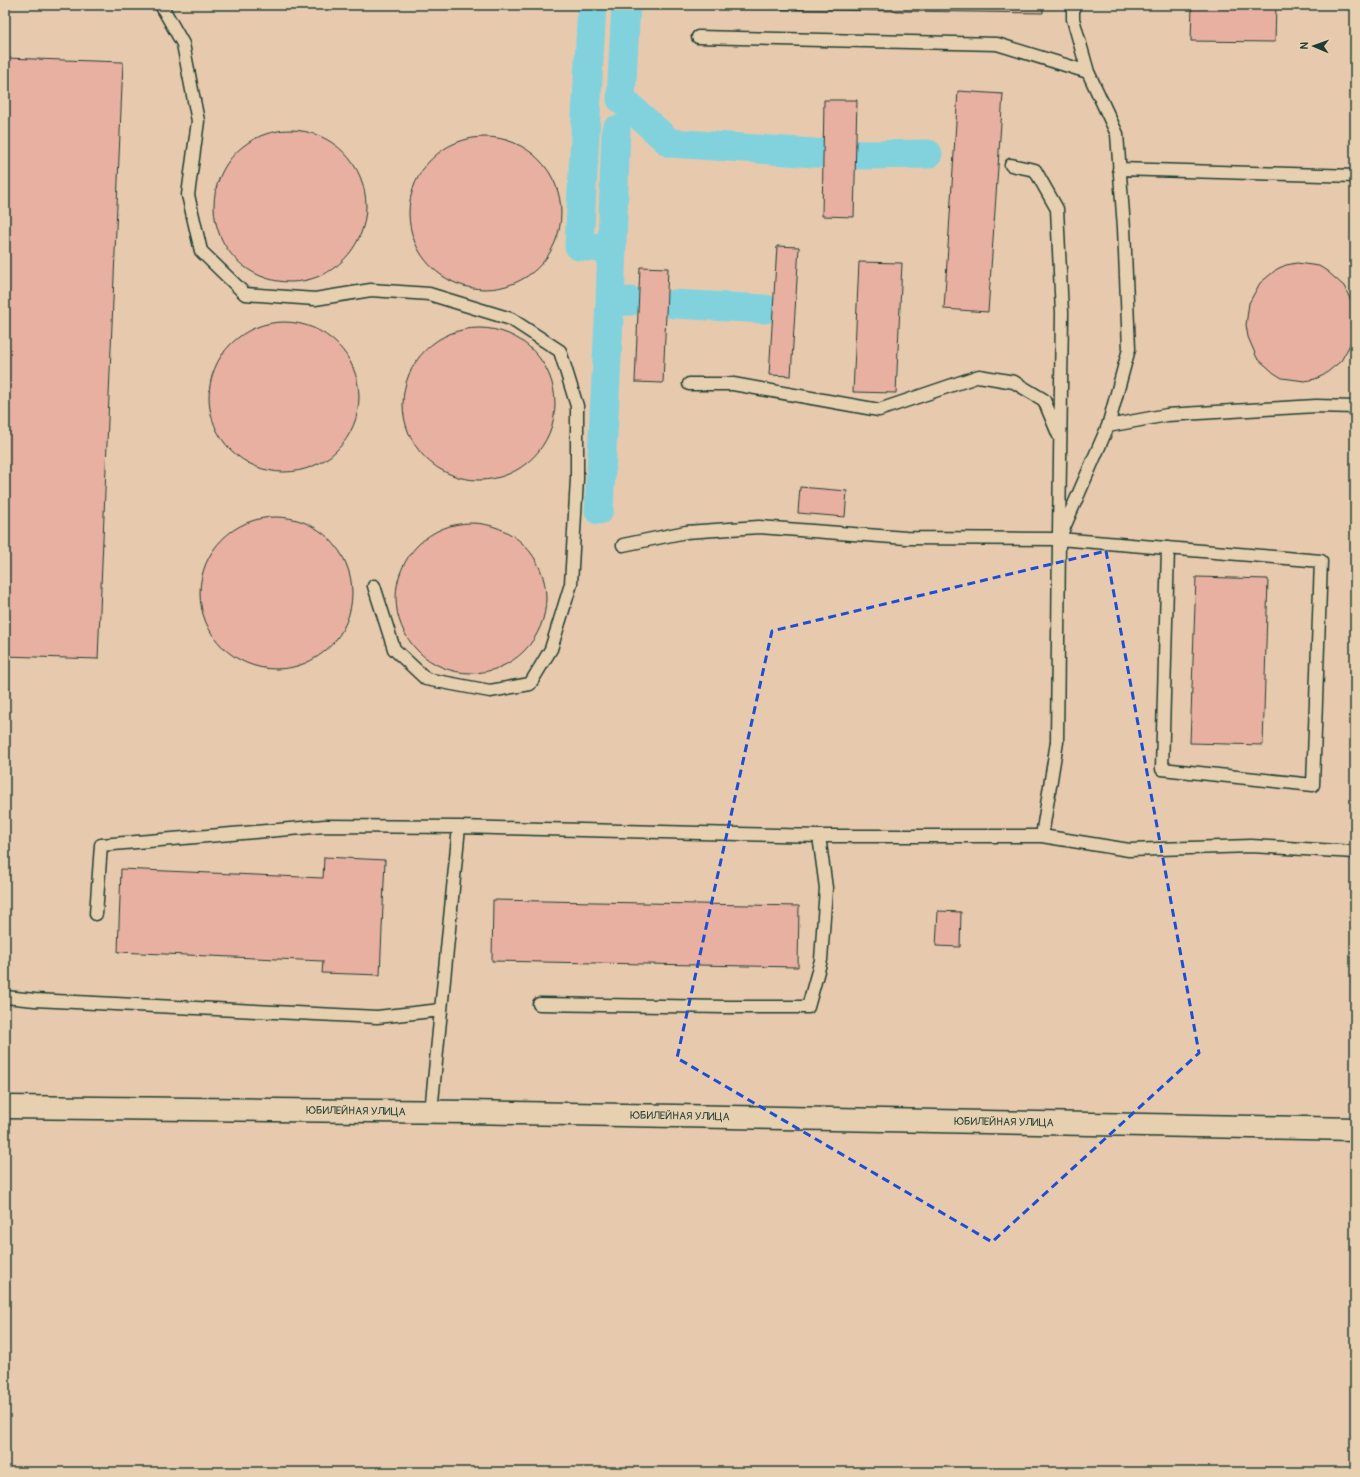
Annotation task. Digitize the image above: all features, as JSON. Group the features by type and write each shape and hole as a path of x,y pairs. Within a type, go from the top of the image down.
{"main road":[{"name":"ЮБИЛЕЙНАЯ УЛИЦА","path":"5,1107 431,1112 1355,1129"}],"lane":[{"path":"161,5 183,44 198,121 188,195 201,251 245,294 315,300 371,290 429,294 511,319 560,351 577,406 577,479 571,584 551,649 530,684 490,691 426,679 394,649 374,586"},
{"path":"1059,539 1108,426 1129,349 1117,134 1088,72 1073,19 1073,5"},
{"path":"698,37 998,44 1088,72"},
{"path":"1011,165 1035,170 1057,209 1062,314 1059,436 1057,742 1042,836"},
{"path":"1119,169 1355,176"},
{"path":"689,384 733,384 879,410 979,376 1014,382 1044,400 1059,436"},
{"path":"1108,426 1167,415 1316,406 1355,407"},
{"path":"623,545 686,532 759,526 906,538 1059,539 1168,548 1321,561 1313,784 1162,769 1168,548"},
{"path":"96,914 101,845 325,826 459,827 819,836 1042,836 1129,850 1251,846 1355,852"},
{"path":"431,1112 459,827"},
{"path":"539,1004 808,1007 821,960 826,888 819,836"},
{"path":"5,997 35,1000 377,1017 441,1010"}],"highlighted area":[{"path":"1106,551 1199,1053 992,1242 677,1058 772,631"}],"building":[{"path":"446,5 491,5 474,8 459,8"},
{"path":"686,5 1043,5 1043,13 686,8"},
{"path":"1192,5 1276,5 1275,42 1191,41"},
{"path":"5,58 123,62 98,659 5,656"},
{"path":"958,91 1003,94 988,312 944,309"},
{"path":"824,100 857,100 854,217 822,216"},
{"path":"290,130 305,132 326,139 348,158 357,170 360,177 366,206 364,221 357,242 338,264 326,273 319,276 290,282 275,280 254,273 232,254 223,242 220,235 214,206 216,191 223,170 242,148 254,139 261,136"},
{"path":"485,137 500,139 521,146 543,165 552,177 555,184 561,213 559,228 552,249 533,271 521,280 514,283 485,289 470,287 449,280 427,261 418,249 415,242 409,213 411,198 418,177 437,155 449,146 456,143"},
{"path":"777,246 799,247 791,376 769,375"},
{"path":"859,262 902,263 896,393 853,392"},
{"path":"1297,263 1319,266 1344,286 1354,307 1355,319 1352,341 1341,361 1324,375 1305,381 1282,378 1257,358 1248,337 1246,325 1249,303 1260,283 1277,269 1286,265"},
{"path":"640,267 668,268 663,383 635,382"},
{"path":"291,322 320,330 342,349 351,361 354,368 358,382 358,412 351,433 332,455 320,464 313,467 299,471 277,472 248,464 236,455 221,439 214,426 210,412 209,390 217,361 226,349 242,334 255,327 269,323"},
{"path":"479,328 494,330 515,337 537,356 546,368 549,375 555,404 553,419 546,440 527,462 515,471 508,474 479,480 464,478 443,471 421,452 412,440 409,433 403,404 405,389 412,368 431,346 443,337 450,334"},
{"path":"800,487 847,491 845,517 798,513"},
{"path":"276,517 291,519 312,526 334,545 343,557 346,564 352,593 350,608 343,629 324,651 312,660 305,663 276,669 261,667 240,660 218,641 209,629 206,622 200,593 202,578 209,557 228,535 240,526 247,523"},
{"path":"478,523 507,531 529,550 538,562 541,569 545,583 545,613 538,634 519,656 507,665 500,668 486,672 464,673 435,665 423,656 408,640 401,627 397,613 396,591 404,562 413,550 429,535 442,528 456,524"},
{"path":"1196,577 1268,579 1263,745 1190,743"},
{"path":"324,857 385,860 380,975 322,973 323,961 118,952 121,869 323,878"},
{"path":"493,900 799,906 798,967 492,961"},
{"path":"938,911 961,912 960,947 936,946"}],"waterway":[{"path":"592,5 579,246 612,249"},
{"path":"626,5 621,99 670,143 815,153 862,155 928,154"},
{"path":"610,302 616,130"},
{"path":"599,510 610,302 631,301"},
{"path":"674,304 765,309"}]}
